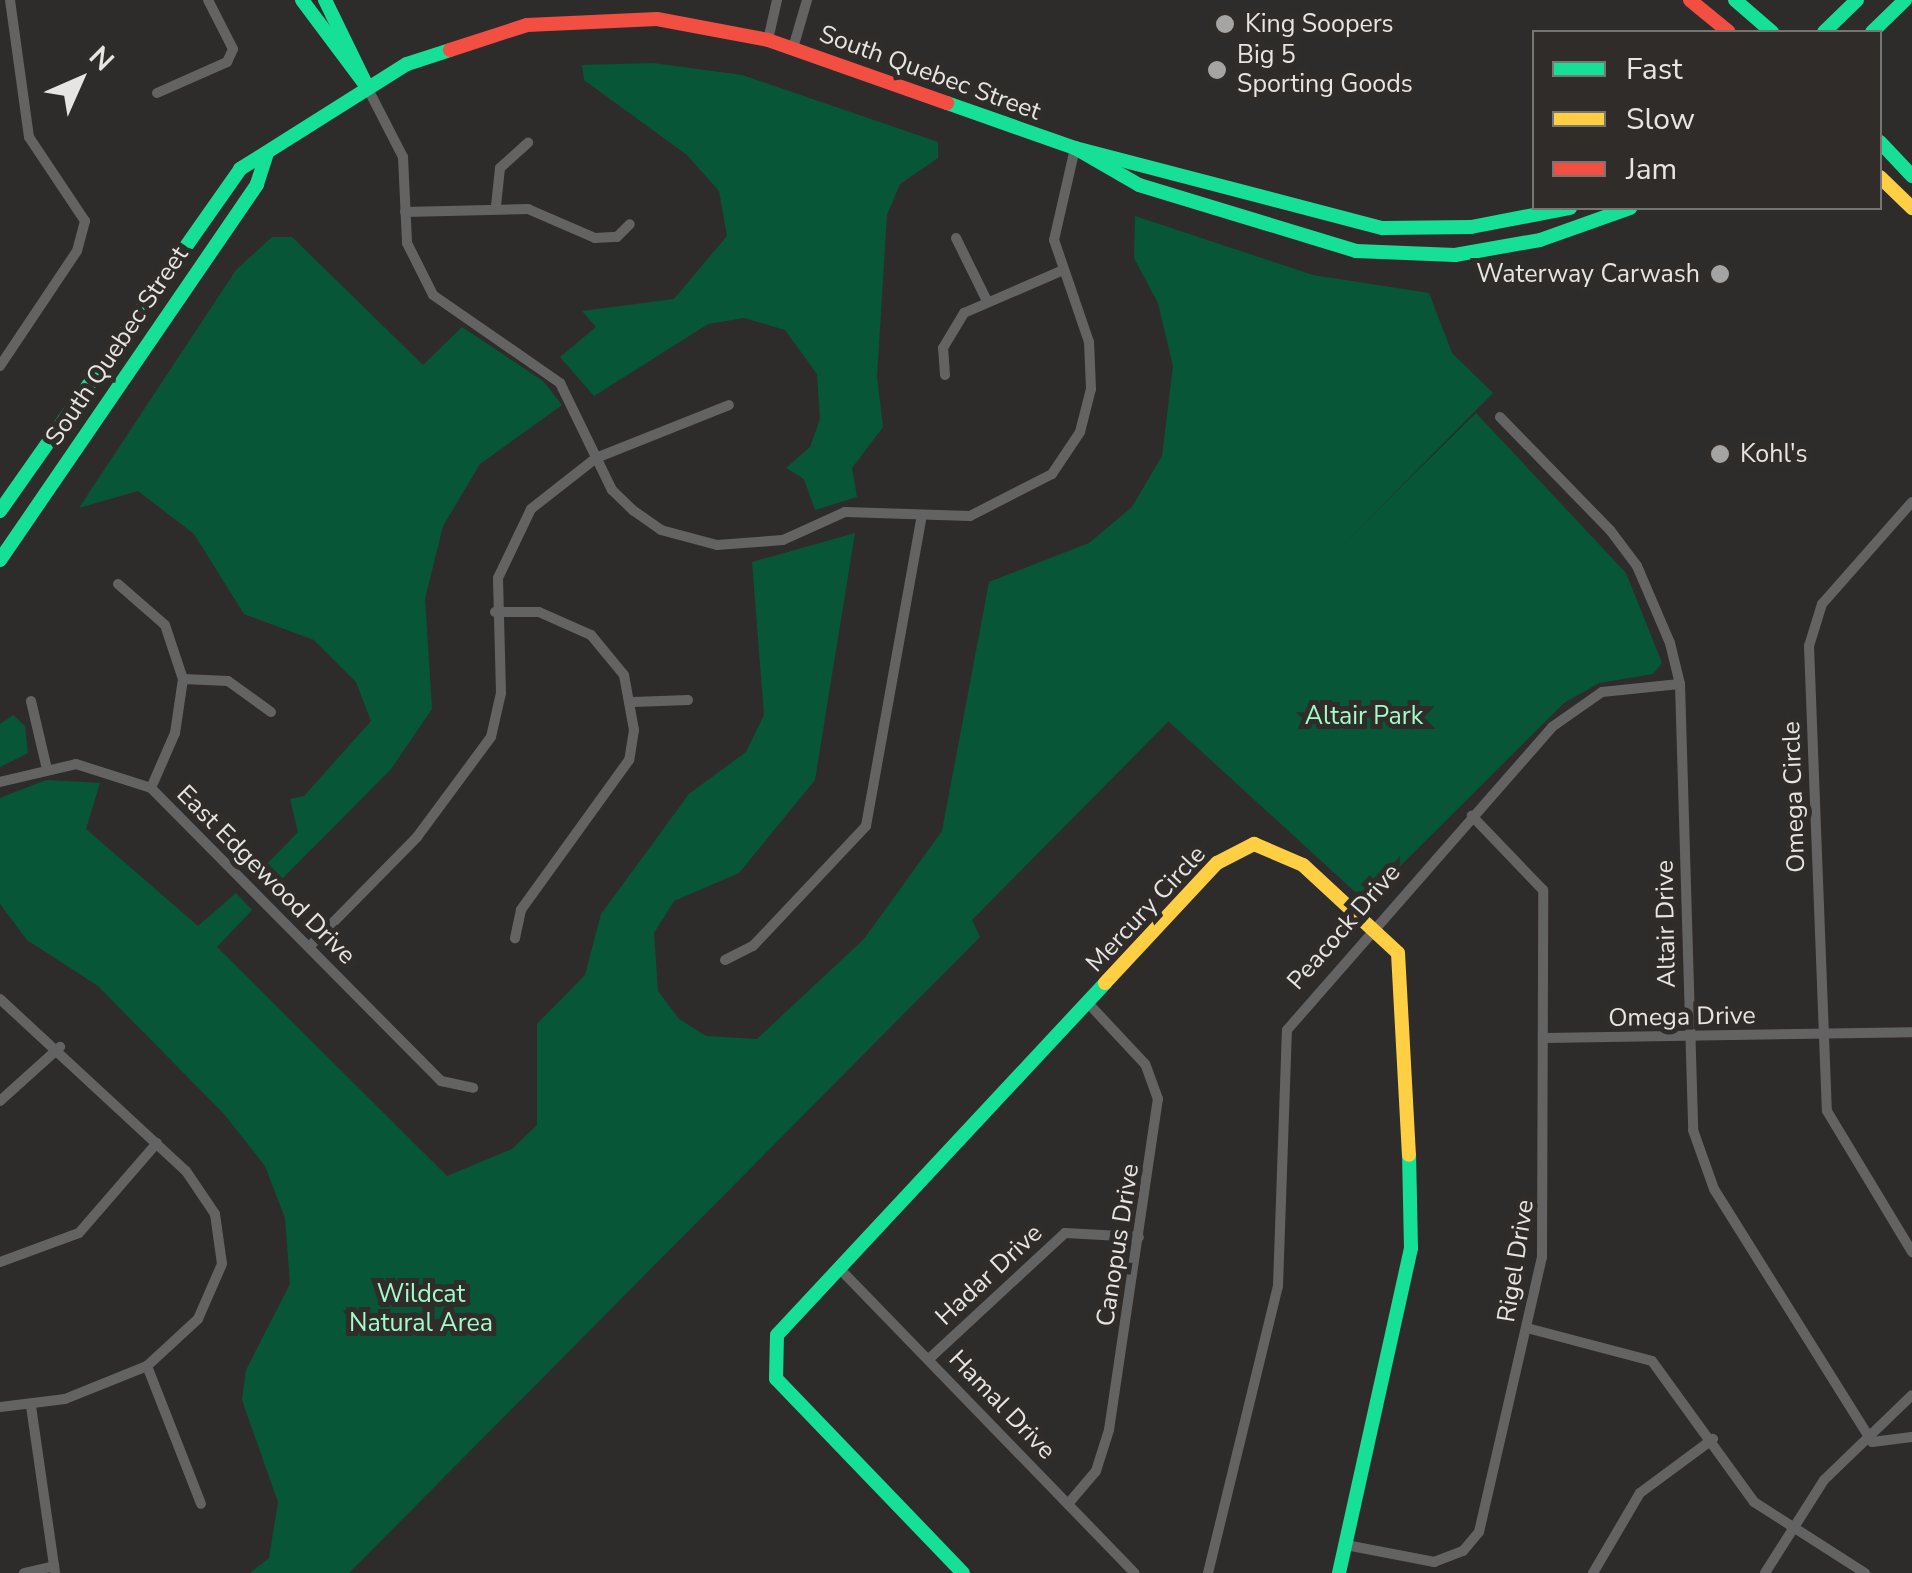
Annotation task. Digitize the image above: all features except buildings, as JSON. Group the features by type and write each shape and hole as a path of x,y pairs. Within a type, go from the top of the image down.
{"main road":[{"path":"302,0 367,86"},
{"path":"325,0 367,86"},
{"path":"1690,0 1726,30"},
{"path":"1735,0 1770,30"},
{"path":"1826,30 1857,0"},
{"path":"1874,30 1905,0"},
{"name":"South Quebec Street","path":"0,511 188,233 240,169 266,156 367,86 450,46 554,22 657,19 768,40 1075,148 1139,185 1356,251 1455,255 1540,240 1624,210"},
{"path":"1882,144 1912,176"},
{"name":"South Quebec Street","path":"1075,148 1105,149 1298,212 1383,228 1471,227 1560,210"},
{"name":"South Quebec Street","path":"0,560 258,184 266,156"},
{"path":"1882,179 1912,208"},
{"name":"Mercury Circle","path":"963,1573 776,1380 777,1335 1236,849 1287,852 1398,954 1406,979 1411,1248 1339,1573"}],"street":[{"path":"0,366 77,252 86,220 29,137 10,0"},
{"path":"157,93 227,62 233,49 208,0"},
{"path":"768,40 777,0"},
{"path":"792,48 807,0"},
{"path":"367,86 402,157 411,257 433,295 538,362 560,384 596,458 634,511 661,530 717,545 782,540 845,512 922,516 1002,508 1068,454 1092,367 1060,271 1054,222 1075,148"},
{"path":"496,206 500,168 528,143"},
{"path":"405,212 496,206 556,216 595,238 617,237 630,224"},
{"path":"956,238 986,299"},
{"path":"944,375 948,330 986,299 1060,271"},
{"path":"310,946 417,837 490,737 501,693 495,612 517,530 548,492 596,458 729,405"},
{"name":"Altair Drive","path":"1500,417 1637,566 1680,684 1691,1118 1714,1188 1872,1442"},
{"name":"Omega Circle","path":"1912,502 1822,604 1811,634 1820,1035 1827,1111 1912,1252"},
{"path":"725,960 753,946 866,826 922,516"},
{"path":"118,584 165,625 182,679 176,733 151,788"},
{"path":"495,612 539,612 591,635 632,702 629,760 521,910 515,938"},
{"path":"182,679 228,681 271,712"},
{"name":"Peacock Drive","path":"1208,1573 1278,1286 1287,1030 1370,925 1578,704 1602,692 1680,684"},
{"path":"632,702 688,700"},
{"path":"31,701 46,765"},
{"name":"East Edgewood Drive","path":"0,782 46,765 108,770 151,788 440,1081 474,1088"},
{"name":"Rigel Drive","path":"1346,1545 1434,1562 1463,1551 1478,1532 1527,1328 1548,1213 1542,890 1472,816"},
{"path":"0,999 60,1047 157,1143 215,1214 222,1264 198,1319 147,1366 31,1406 0,1407"},
{"name":"Canopus Drive","path":"1068,1504 1104,1452 1158,1099 1145,1064 1088,1004"},
{"path":"1820,1035 1912,1032"},
{"name":"Omega Drive","path":"1545,1038 1820,1035"},
{"path":"0,1102 60,1047"},
{"path":"0,1262 79,1233 157,1143"},
{"name":"Hadar Drive","path":"930,1358 1065,1233 1139,1236"},
{"name":"Hamal Drive","path":"838,1267 1136,1573"},
{"path":"1527,1328 1652,1361 1754,1502 1865,1573"},
{"path":"147,1366 201,1504"},
{"path":"1766,1573 1824,1480 1872,1442 1888,1410 1912,1395"},
{"path":"24,1573 54,1570 31,1406"},
{"path":"1872,1442 1912,1437"},
{"path":"1593,1573 1640,1493 1712,1439"}],"green space":[{"path":"653,63 742,75 938,142 938,158 900,184 887,215 877,377 883,427 852,468 857,497 815,510 804,479 786,468 810,447 820,419 817,374 785,330 744,318 708,324 594,396 560,357 596,327 582,311 674,299 727,236 719,191 687,155 584,80 582,65"},
{"name":"Wildcat Natural Area","path":"1135,216 1313,275 1429,293 1452,353 1493,393 972,920 980,937 349,1573 250,1573 269,1558 278,1502 242,1400 246,1370 290,1284 285,1218 265,1166 224,1114 98,986 27,940 0,904 0,798 46,780 100,783 86,829 198,926 236,893 252,910 217,947 447,1176 512,1149 537,1125 537,1024 585,975 601,914 689,794 746,752 764,715 752,562 855,533 815,780 739,873 674,901 654,933 658,991 679,1019 706,1036 757,1039 864,939 942,831 989,582 1089,543 1132,507 1162,456 1173,366 1158,303 1134,258"},
{"path":"272,237 292,237 423,365 462,327 543,381 562,405 480,464 443,526 425,599 432,709 391,769 274,887 259,872 298,832 290,799 304,796 371,721 356,682 314,640 244,614 194,534 138,491 79,508 236,270"},
{"name":"Altair Park","path":"1476,413 1626,573 1662,663 1653,674 1599,683 1564,703 1365,901 1166,719"},
{"path":"13,715 25,726 28,753 0,767 0,724"}],"traffic: fast":[{"path":"302,0 367,87"},
{"path":"325,0 367,86"},
{"path":"1735,0 1770,30"},
{"path":"1826,30 1857,0"},
{"path":"1874,30 1905,0"},
{"path":"0,511 240,169 407,64 450,50"},
{"path":"947,103 1075,148 1139,185 1356,251 1455,255 1540,240 1624,210"},
{"path":"1882,144 1912,176"},
{"path":"1075,148 1383,228 1471,227 1560,210"},
{"path":"0,560 257,184 266,156"},
{"path":"963,1573 776,1379 777,1335 1105,983"},
{"path":"1339,1573 1411,1248 1409,1155"}],"traffic: slow":[{"path":"1882,179 1912,208"},
{"path":"1105,983 1217,863 1254,844 1303,865 1398,953 1409,1155"}],"traffic: jam":[{"path":"1690,0 1727,30"},
{"path":"450,50 527,25 657,19 768,40 947,103"}],"place":[{"name":"King Soopers","path":"1225,24"},
{"name":"Big 5 Sporting Goods","path":"1217,70"},
{"name":"Waterway Carwash","path":"1720,274"},
{"name":"Kohl's","path":"1720,454"}]}
